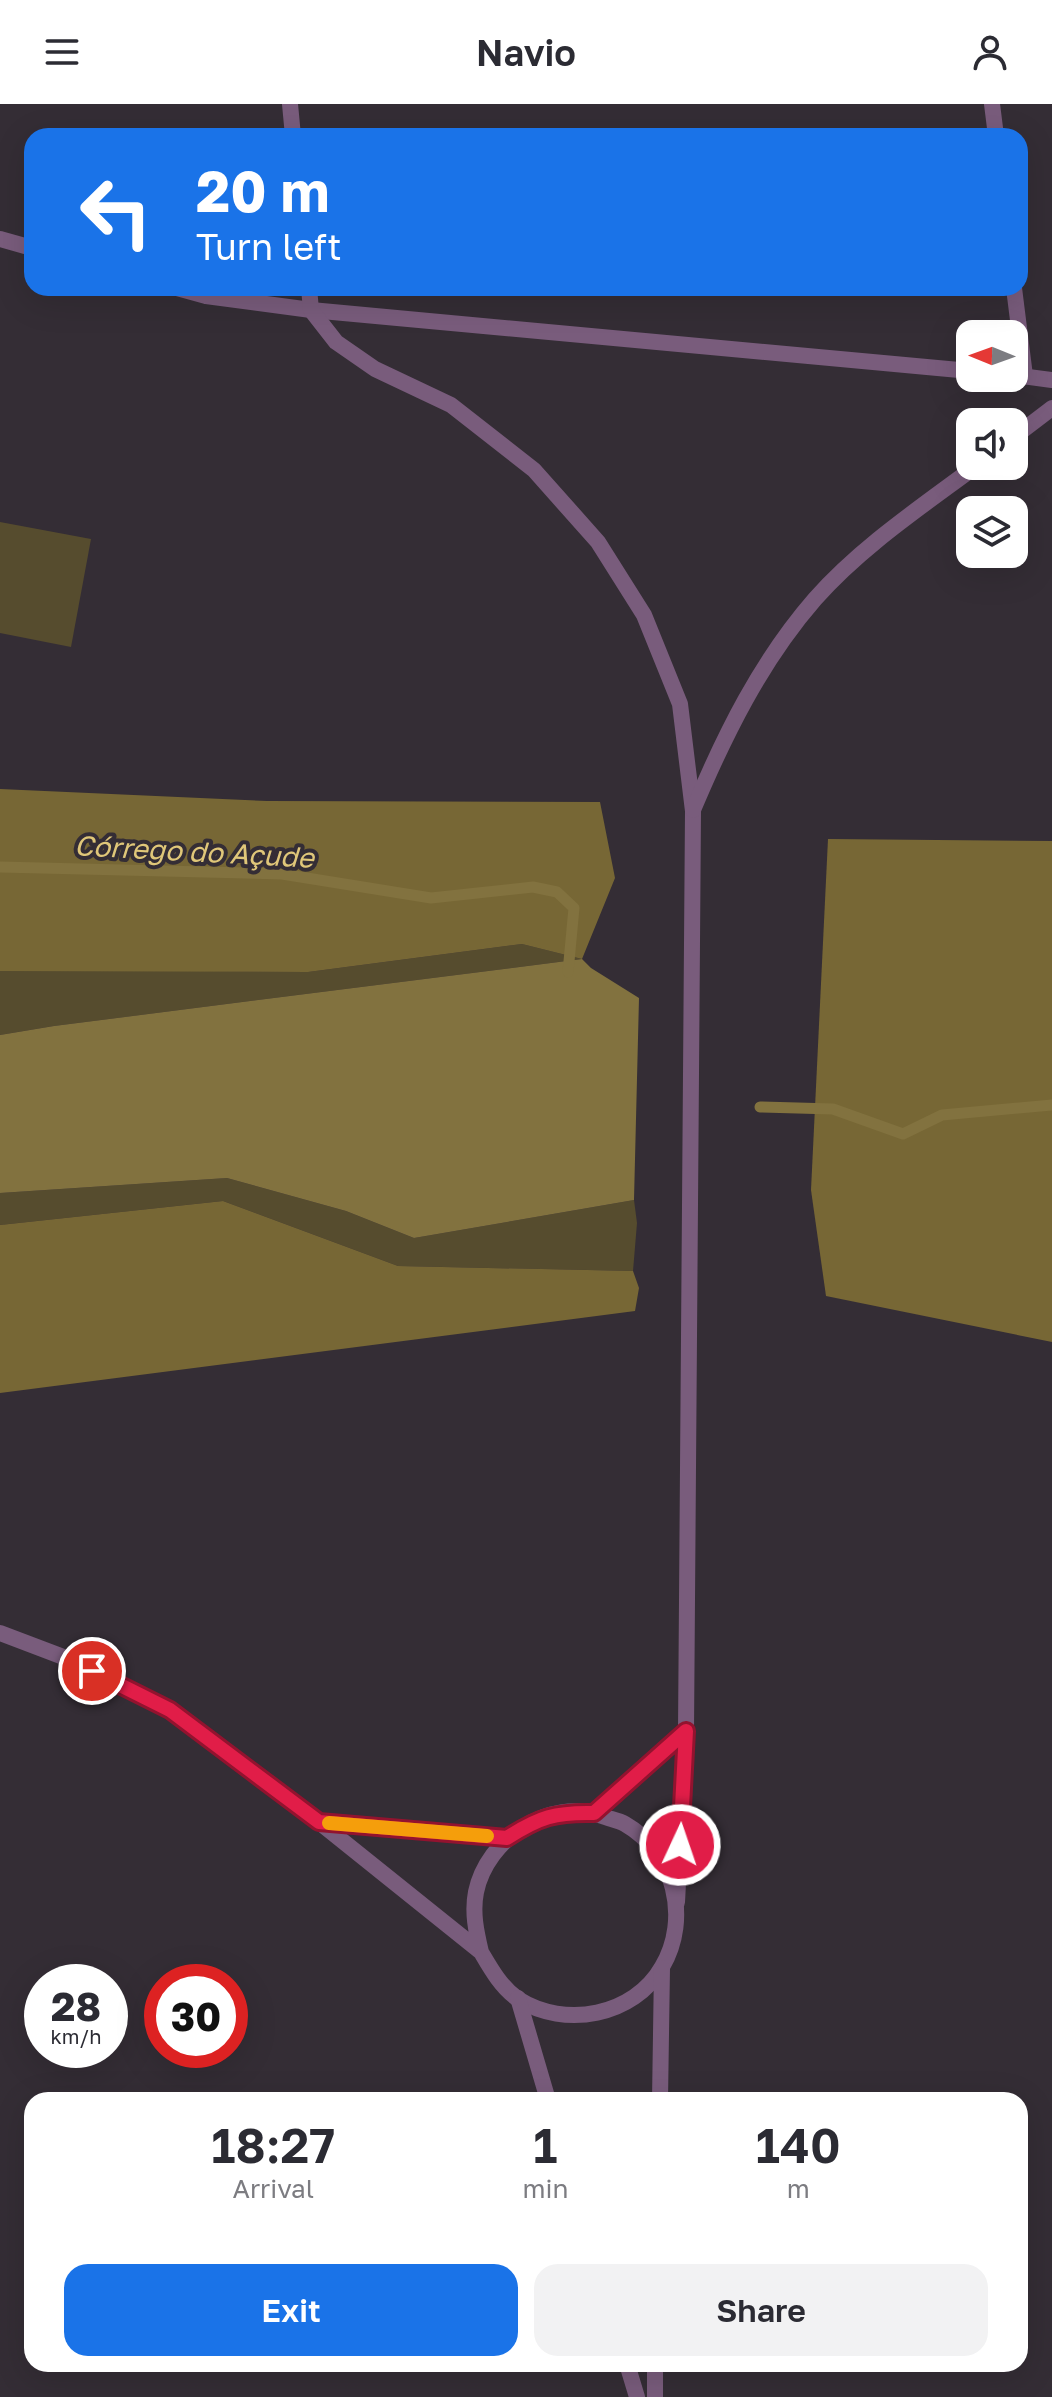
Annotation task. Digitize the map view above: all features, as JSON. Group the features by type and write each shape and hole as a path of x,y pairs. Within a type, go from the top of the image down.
{"street":[{"path":"290,104 292,128"},
{"path":"992,104 995,128"},
{"path":"0,239 24,246"},
{"path":"206,296 311,310 956,370"},
{"path":"310,296 311,310 336,342 375,369 451,405 534,470 598,542 644,615 680,704 693,811 686,1731 677,1902 675,1936 662,1968 641,1993 613,2009 580,2016 548,2012 518,1998 496,1978 481,1952 474,1921 476,1891 487,1862 507,1838 533,1821 562,1812 594,1813 624,1824 650,1844 668,1871 677,1902"},
{"path":"1014,296 1016,320"},
{"path":"1028,377 1052,380"},
{"path":"1028,426 1052,408"},
{"path":"693,811 724,737 760,674 816,598 874,543 957,480"},
{"path":"0,1633 66,1658 170,1710 319,1822 481,1952"},
{"path":"594,1813 686,1731"},
{"path":"319,1822 507,1838"},
{"path":"660,2092 662,1968"},
{"path":"518,1998 546,2092"},
{"path":"629,2372 637,2397"},
{"path":"655,2372 655,2397"}],"shaded area":[{"path":"0,522 91,539 71,647 0,633"},
{"path":"0,789 267,801 600,802 615,878 582,959 522,944 308,972 0,971"},
{"path":"828,839 1052,841 1052,1342 826,1296 811,1190"},
{"path":"522,944 582,959 0,1035 0,969 308,972"},
{"path":"582,959 639,998 634,1200 414,1238 346,1211 227,1178 0,1193 0,1035"},
{"path":"227,1178 346,1211 414,1238 634,1200 637,1223 633,1271 398,1266 223,1201 0,1225 0,1193"},
{"path":"223,1201 398,1266 633,1271 639,1288 635,1311 0,1393 0,1225"}],"waterway":[{"name":"Córrego do Açude","path":"0,867 282,874 431,898 533,887 557,892 574,908 568,972"},
{"name":"Córrego do Açude","path":"760,1107 833,1109 903,1134 942,1115 1052,1105"}],"slow traffic":[{"path":"329,1823 487,1836"}],"route":[{"path":"92,1671 170,1710 319,1822 507,1838 533,1821 562,1812 594,1813 686,1731 680,1845"}]}
